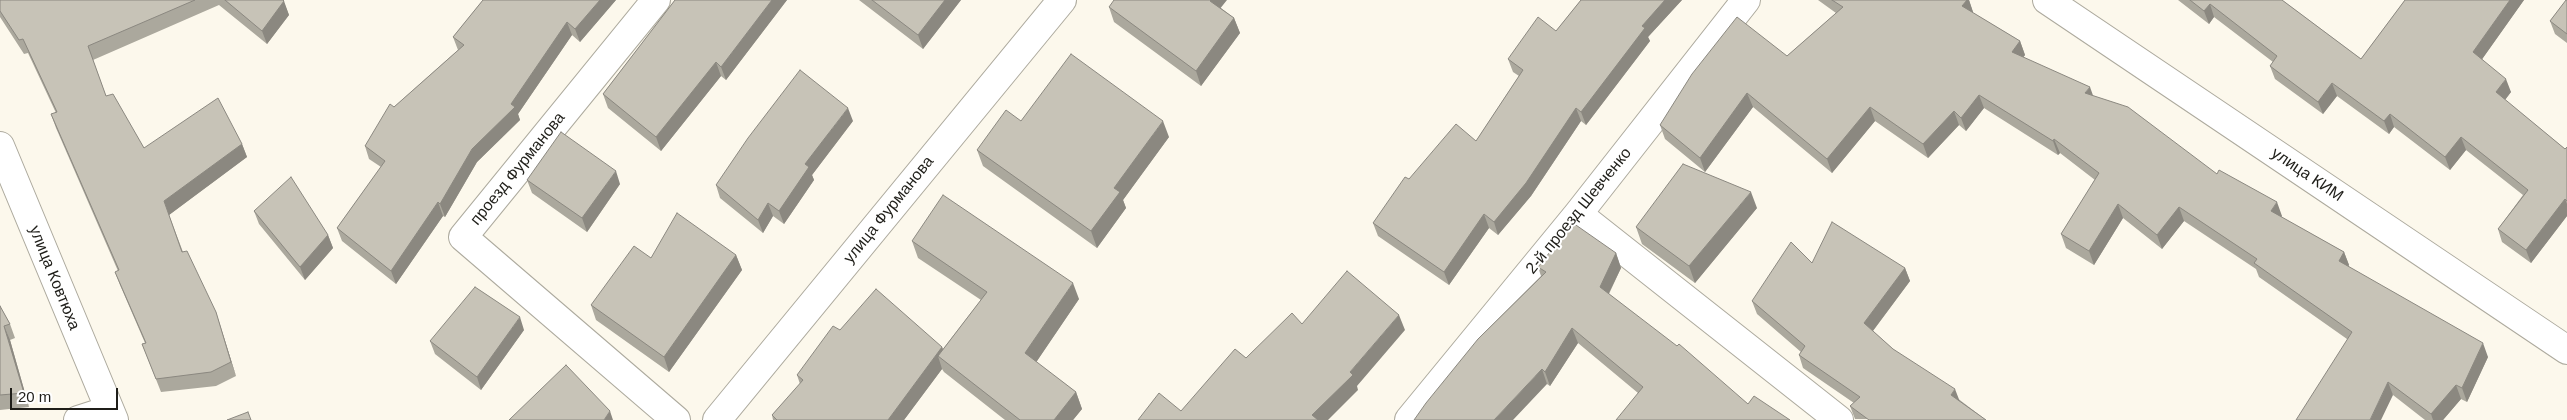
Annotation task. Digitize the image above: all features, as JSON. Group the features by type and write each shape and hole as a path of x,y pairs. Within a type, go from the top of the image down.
{"street":[{"name":"проезд Фурманова","path":"656,0 462,237 676,420"},
{"name":"улица Фурманова","path":"717,420 1062,0"},
{"name":"2-й проезд Шевченко","path":"1409,420 1578,214 1746,0"},
{"name":"улица КИМ","path":"2047,0 2567,350"},
{"name":"улица Ковтюха","path":"0,146 112,415 78,420"},
{"path":"1578,214 1838,420"}],"building":[{"path":"0,0 195,0 88,46 106,96 113,94 144,148 218,98 242,144 164,201 182,252 187,251 216,312 231,362 211,372 156,379 142,344 146,343 115,272 119,270 51,114 57,112 23,39 19,40 0,11"},
{"path":"225,0 283,0 284,1 262,31"},
{"path":"483,0 600,0 575,29 567,22 511,104 515,107 472,149 440,204 438,202 391,271 337,228 385,161 365,146 390,104 394,107 464,45 453,37"},
{"path":"675,0 772,0 721,67 716,62 656,137 603,94"},
{"path":"872,0 945,0 918,35"},
{"path":"1114,0 1211,0 1234,18 1196,71 1109,7"},
{"path":"1581,0 1665,0 1642,26 1645,28 1581,112 1576,108 1526,183 1494,222 1484,214 1444,272 1373,223 1405,177 1409,179 1456,124 1476,141 1523,70 1508,59 1538,17 1556,31"},
{"path":"1832,0 1967,0 1962,6 2020,41 2012,52 2090,87 2085,93 2128,107 2217,174 2219,170 2277,202 2271,211 2344,252 2339,261 2483,343 2462,388 2456,385 2431,414 2388,382 2370,420 2296,420 2352,332 2254,263 2257,259 2179,207 2157,235 2118,204 2089,251 2061,234 2099,173 2054,139 2053,141 1979,95 1961,118 1954,111 1923,144 1870,107 1827,159 1747,93 1700,158 1660,125 1692,74 1737,17 1787,56 1843,7"},
{"path":"2190,0 2282,0 2361,59 2405,0 2510,0 2473,52 2506,79 2496,92 2565,149 2567,147 2567,201 2565,199 2526,250 2498,229 2528,190 2461,137 2445,157 2390,114 2384,121 2332,83 2318,102 2270,66 2277,56 2210,4 2204,11"},
{"path":"2567,0 2567,34 2550,21"},
{"path":"1071,54 1163,121 1114,188 1120,192 1091,231 977,150 1006,110 1021,121"},
{"path":"800,70 848,108 805,164 809,167 779,211 768,203 758,220 716,185 748,138"},
{"path":"561,132 616,171 582,218 527,180"},
{"path":"1683,164 1751,192 1689,266 1636,227"},
{"path":"291,177 328,235 300,267 254,211"},
{"path":"943,195 1073,283 1025,353 1076,392 1054,420 1020,420 938,356 987,292 912,241"},
{"path":"677,213 736,255 664,357 591,305 634,246 651,258"},
{"path":"1832,222 1905,268 1864,323 1893,349 1955,389 1951,395 1986,420 1869,420 1850,406 1860,397 1799,355 1805,346 1752,301 1791,242 1812,263"},
{"path":"1573,223 1616,253 1600,287 1677,346 1679,344 1748,404 1754,396 1790,420 1616,420 1643,387 1572,328 1545,372 1542,369 1494,420 1414,420 1478,339 1546,272 1538,267"},
{"path":"1347,271 1399,315 1350,372 1353,375 1312,415 1318,420 1138,420 1159,393 1181,411 1235,349 1246,358 1292,313 1302,324"},
{"path":"475,287 520,317 477,377 430,341"},
{"path":"876,289 942,347 888,420 777,420 772,415 803,380 797,375 833,326 840,330"},
{"path":"0,306 10,324 4,326 24,393 0,395"},
{"path":"566,365 610,411 604,420 509,420"},
{"path":"248,412 251,420 227,420"}]}
